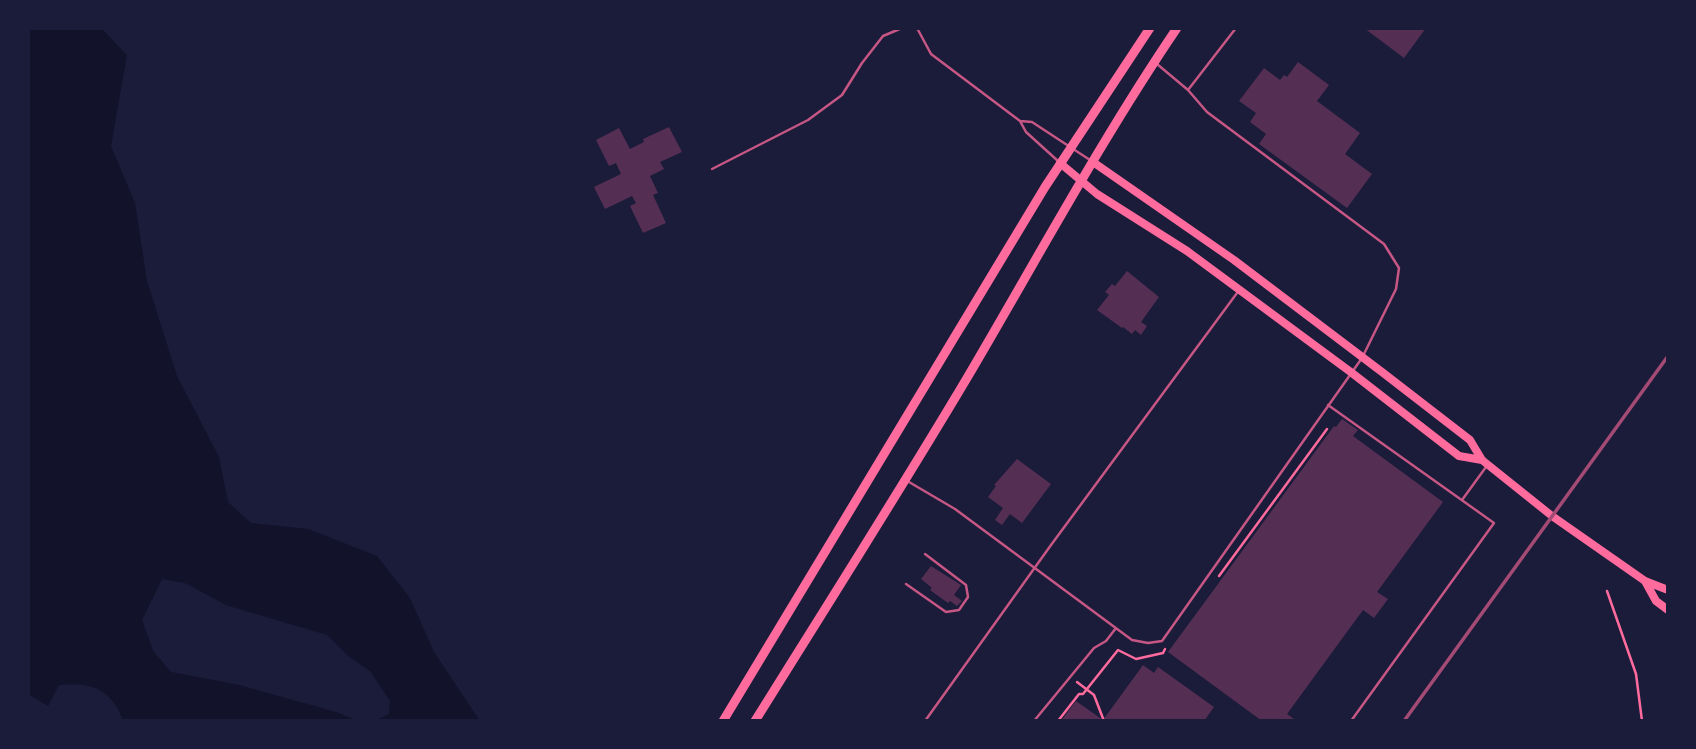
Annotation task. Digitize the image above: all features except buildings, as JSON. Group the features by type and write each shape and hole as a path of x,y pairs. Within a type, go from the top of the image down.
{"main road":[{"path":"723,721 1060,163 1150,28"},
{"path":"755,721 906,480 1081,182 1177,28"},
{"path":"1093,162 1234,260 1470,440 1485,463 1552,516 1645,581 1668,590"},
{"path":"1060,163 1081,182 1187,251 1459,456 1485,463"},
{"path":"1645,581 1656,601 1668,610"}],"lane":[{"path":"712,169 808,120 831,104 842,95 883,36 902,28"},
{"path":"916,28 931,54 1020,121 1026,132 1060,163"},
{"path":"1188,90 1236,28"},
{"path":"906,480 955,509 1116,628 1141,643 1162,641 1362,358 1396,289 1399,268 1384,244 1207,112 1188,90 1154,62"},
{"path":"1020,121 1032,122 1093,162"},
{"path":"925,721 1239,290"},
{"path":"1328,405 1494,523 1351,721"},
{"path":"1462,500 1485,463"},
{"path":"906,584 946,612 959,610 968,597 966,585 925,554"},
{"path":"1034,721 1094,648 1106,641 1116,628"}],"path":[{"path":"1607,591 1636,674 1642,721"},
{"path":"1070,676 1094,695 1104,721"}],"shaded area":[{"path":"28,28 101,28 127,55 111,146 135,203 147,281 177,376 219,457 228,502 251,523 308,529 377,556 410,598 434,652 480,721 374,721 389,714 390,701 370,671 348,656 327,635 226,605 185,583 162,579 142,620 153,651 171,672 239,685 336,712 358,721 123,721 113,701 99,690 90,687 59,685 48,706 28,694"}],"railway":[{"path":"1404,721 1668,356"}]}
